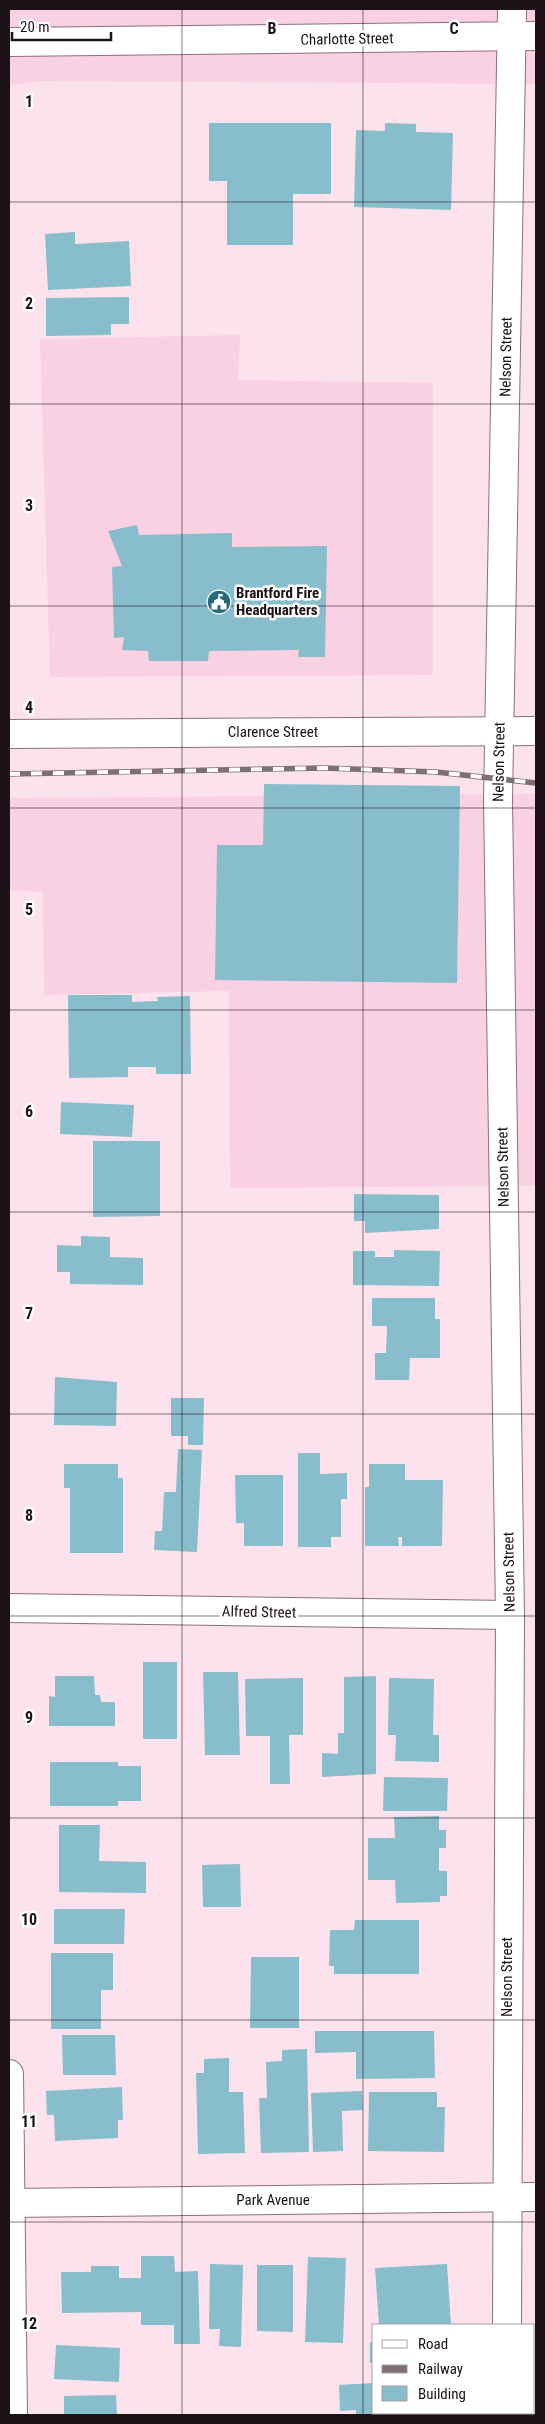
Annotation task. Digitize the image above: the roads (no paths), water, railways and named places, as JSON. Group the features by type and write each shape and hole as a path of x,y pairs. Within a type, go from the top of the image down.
{"street":[{"name":"Nelson Street","path":"506,2324 510,1615 498,801 524,36 512,9"},
{"name":"Charlotte Street","path":"9,42 524,36"},
{"name":"Clarence Street","path":"9,734 499,732 536,730"},
{"name":"Alfred Street","path":"9,1608 510,1615"},
{"path":"9,2074 9,2203 13,2415"},
{"name":"Park Avenue","path":"9,2203 536,2198"}],"railway":[{"path":"9,774 324,768 436,772 536,783"}],"place":[{"name":"Brantford Fire Headquarters","path":"219,602"}]}
